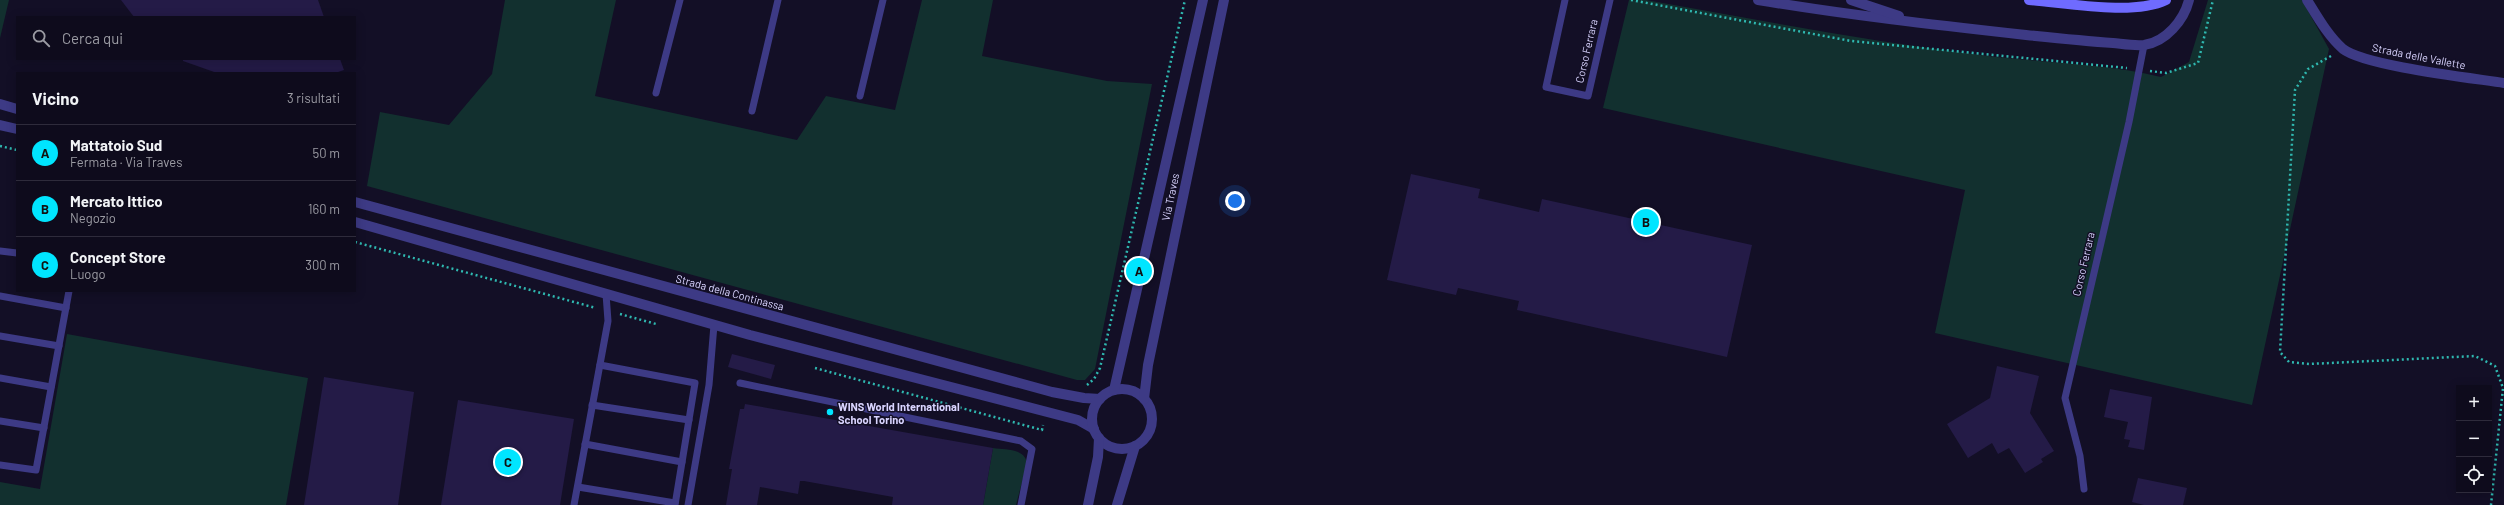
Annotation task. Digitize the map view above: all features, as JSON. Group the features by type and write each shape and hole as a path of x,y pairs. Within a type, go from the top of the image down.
{"main road":[{"path":"2029,0 2125,8 2144,7 2166,0"}],"street":[{"name":"Via Traves","path":"1114,390 1203,0"},
{"name":"Via Traves","path":"1144,400 1148,366 1224,0"},
{"path":"1758,0 1819,10 1919,23 2086,42 2144,44 2166,34 2175,26 2187,8 2188,0"},
{"path":"1851,0 1919,23"},
{"name":"Strada delle Vallette","path":"2307,0 2325,28 2344,50 2376,62 2504,83"},
{"path":"0,104 16,109"},
{"path":"0,125 16,129"},
{"name":"Strada della Continassa","path":"356,202 1052,392 1084,398 1100,399"},
{"path":"356,222 714,325 1078,420 1096,434 1106,444 1115,448 1135,446 1142,441 1151,425 1151,416 1144,400 1130,391 1114,390 1100,399 1092,413 1096,434 1098,457 1088,505"},
{"path":"1117,505 1135,446"}],"lane":[{"path":"656,93 680,0"},
{"path":"752,111 778,0"},
{"path":"860,96 883,0"},
{"name":"Corso Ferrara","path":"1565,0 1546,87 1588,96 1610,0"},
{"name":"Corso Ferrara","path":"2084,489 2080,456 2065,398 2140,69 2144,44"},
{"path":"0,250 16,253"},
{"path":"0,465 36,470 69,292"},
{"path":"574,505 608,321 606,294"},
{"path":"0,296 66,308"},
{"path":"688,505 709,385 714,325"},
{"path":"0,336 59,346"},
{"path":"578,487 675,504 696,383 600,365"},
{"path":"0,378 51,387"},
{"path":"740,383 1021,441 1032,449 1021,505"},
{"path":"592,405 689,420"},
{"path":"0,421 44,428"},
{"path":"585,444 682,462"}],"path":[{"path":"1081,385 1086,386 1094,379 1100,368 1185,0"},
{"path":"1631,0 1851,41 2140,69 2166,73 2198,63 2213,0"},
{"path":"2344,50 2308,69 2295,90 2280,352 2289,362 2309,364 2475,356 2496,366 2503,388 2491,505"},
{"path":"0,146 16,150"}],"green space":[{"path":"0,0 9,0 0,38"},
{"path":"505,0 616,0 595,96 797,140 826,96 895,110 922,0 993,0 982,56 1107,81 1152,84 1095,369 1085,380 1077,380 367,186 380,112 449,125 492,74"},
{"path":"1629,0 1646,0 1813,30 1897,43 2004,58 2116,69 2161,77 2189,62 2208,0 2302,0 2329,49 2252,405 1935,333 1965,190 1603,108"},
{"path":"67,334 308,378 286,505 0,505 0,482 40,489"},
{"path":"993,448 1018,452 1025,458 1027,463 1016,505 983,505"}],"building":[{"path":"121,0 318,0 324,16 133,16"},
{"path":"340,60 344,70 338,72 214,72 183,61"},
{"path":"1411,174 1480,189 1478,198 1539,212 1542,199 1752,245 1727,357 1517,310 1519,301 1458,288 1456,295 1387,280"},
{"path":"732,354 775,365 771,379 728,367"},
{"path":"1997,366 2039,376 2030,413 2054,451 2041,459 2043,462 2025,473 2009,448 1998,454 1992,443 1968,458 1947,424 1990,398"},
{"path":"324,377 414,392 398,505 304,505"},
{"path":"2110,389 2152,397 2144,450 2128,447 2130,440 2124,439 2128,422 2104,417"},
{"path":"458,400 574,419 560,505 441,505"},
{"path":"745,404 993,448 983,505 892,505 893,497 800,481 798,494 760,487 757,505 726,505 732,469 729,469 740,409 744,409"},
{"path":"2138,478 2187,488 2183,505 2144,505 2132,502"}],"place":[{"name":"Mercato Ittico","path":"1646,222"},
{"name":"Mattatoio Sud","path":"1139,271"},
{"name":"WINS World International School Torino","path":"830,412"},
{"name":"Concept Store","path":"508,462"}]}
